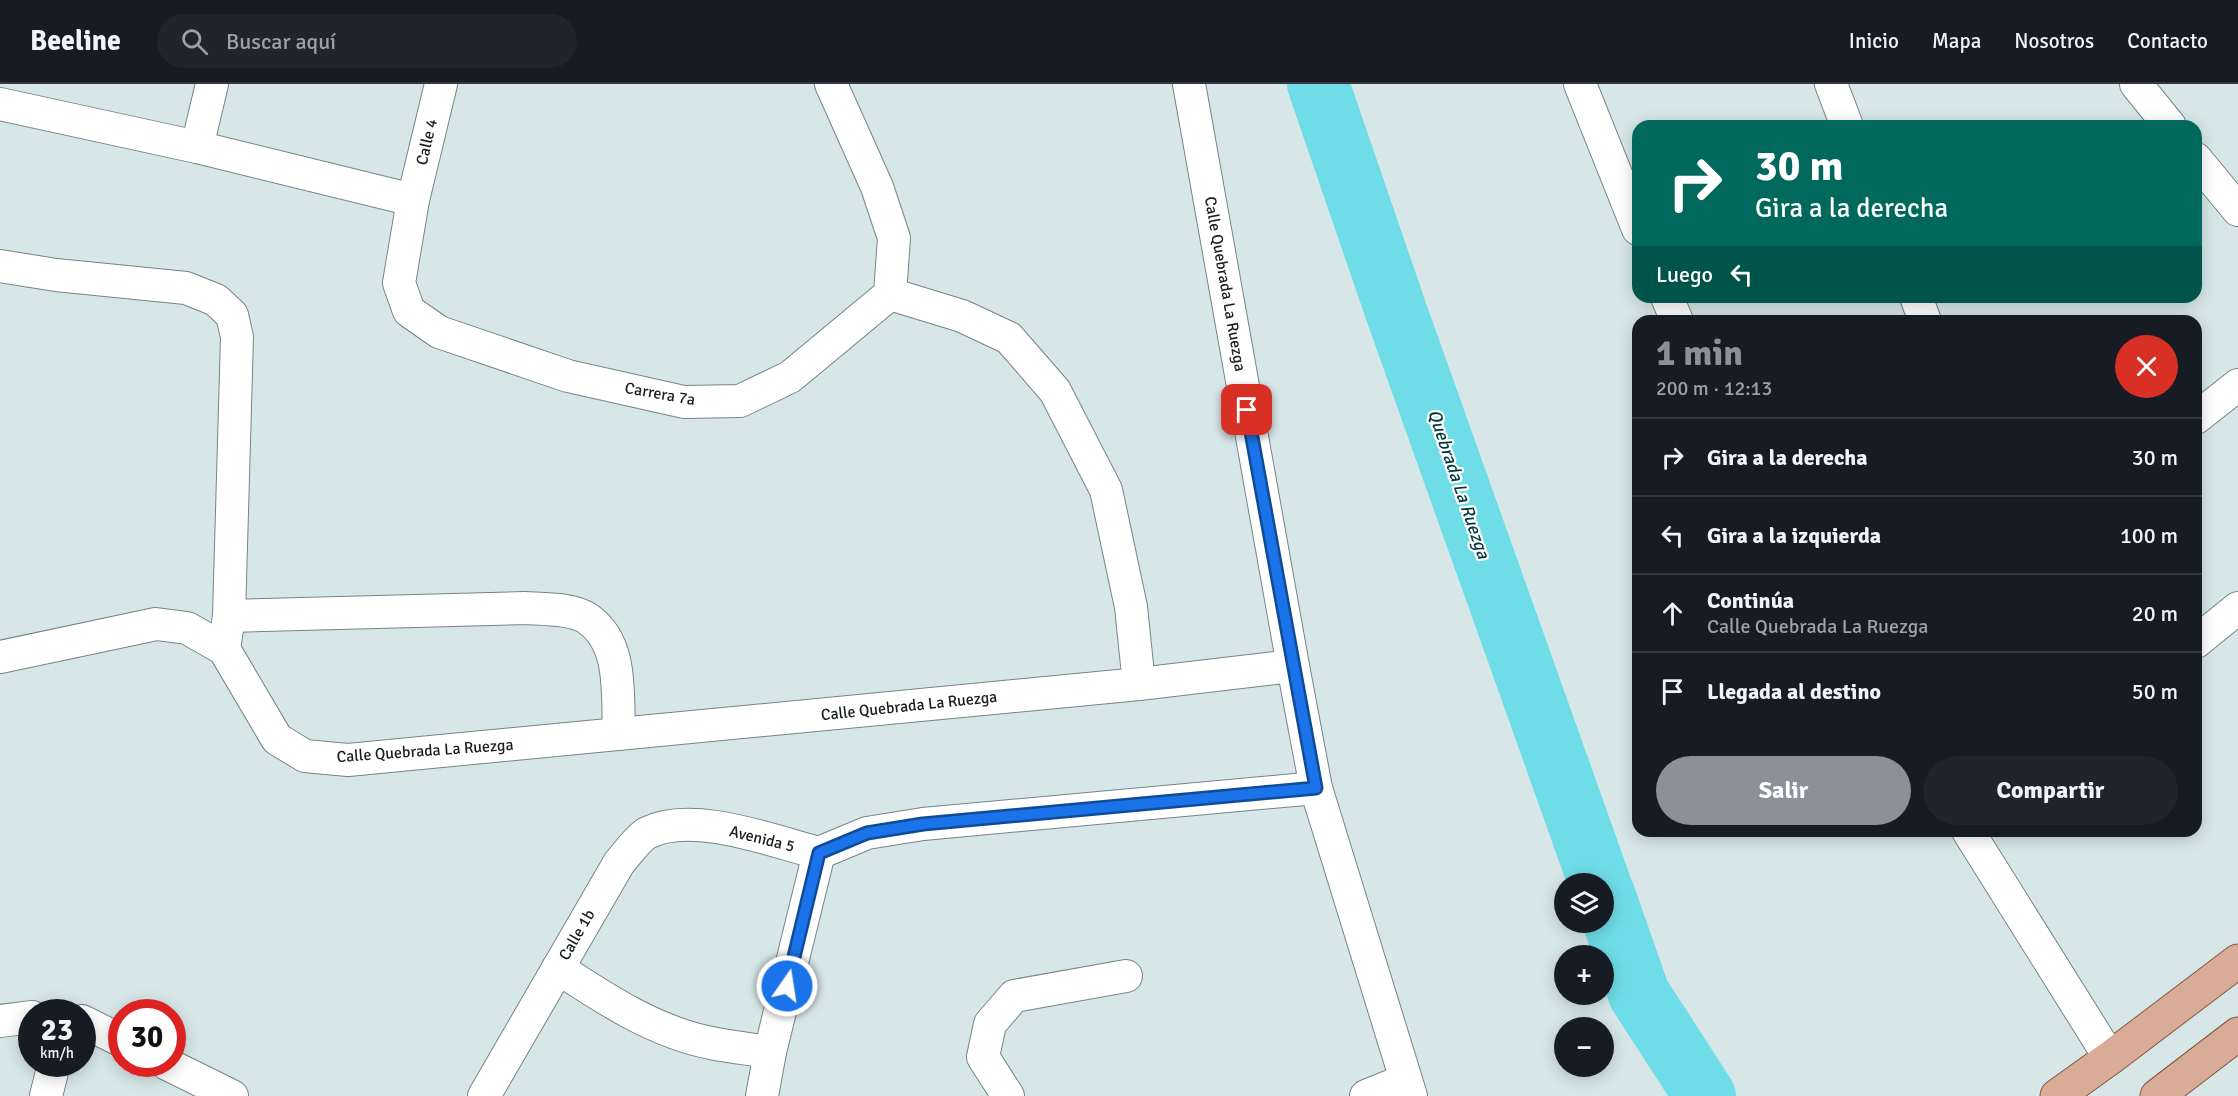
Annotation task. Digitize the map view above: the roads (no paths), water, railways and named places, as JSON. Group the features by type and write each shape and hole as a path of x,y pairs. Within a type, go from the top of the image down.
{"main road":[{"path":"2057,1096 2238,961"},
{"path":"2157,1096 2238,1034"}],"street":[{"path":"197,147 212,84"},
{"name":"Calle 4","path":"413,200 441,84"},
{"path":"831,84 877,186 894,238 890,294 962,316 1009,338 1054,392 1106,490 1131,608 1138,684"},
{"name":"Calle Quebrada La Ruezga","path":"0,657 156,624 188,628 224,649 277,739 305,756 348,760 1138,684 1293,666 1189,84"},
{"path":"1581,84 1632,214"},
{"path":"1831,84 1846,120"},
{"path":"2136,84 2165,120"},
{"path":"0,104 197,147 413,200"},
{"path":"2202,166 2238,210"},
{"name":"Carrera 7a","path":"413,200 399,283 409,310 439,332 568,376 684,402 740,401 790,377 890,294"},
{"path":"0,266 56,275 186,288 216,300 232,315 237,337 229,616 224,649"},
{"path":"2202,413 2238,385"},
{"path":"229,616 525,608 558,610 587,618 606,637 615,659 619,734"},
{"path":"2202,637 2238,608"},
{"path":"1293,666 1316,788 1408,1088 1366,1096"},
{"path":"762,1096 770,1052 819,853 867,833 923,824 1316,788"},
{"name":"Calle 1b","path":"484,1096 619,863 645,834 672,824 707,825"},
{"name":"Avenida 5","path":"707,825 819,853"},
{"path":"1972,837 2110,1058"},
{"path":"558,968 604,998 660,1026 710,1043 770,1052"},
{"path":"1008,1096 983,1057 990,1024 1014,996 1126,976"},
{"path":"0,1021 18,1019"},
{"path":"186,1073 232,1096"},
{"path":"46,1096 51,1077"}],"waterway":[{"name":"Quebrada La Ruezga","path":"1318,84 1397,314 1596,873"},
{"name":"Quebrada La Ruezga","path":"1614,923 1639,994 1705,1096"}]}
